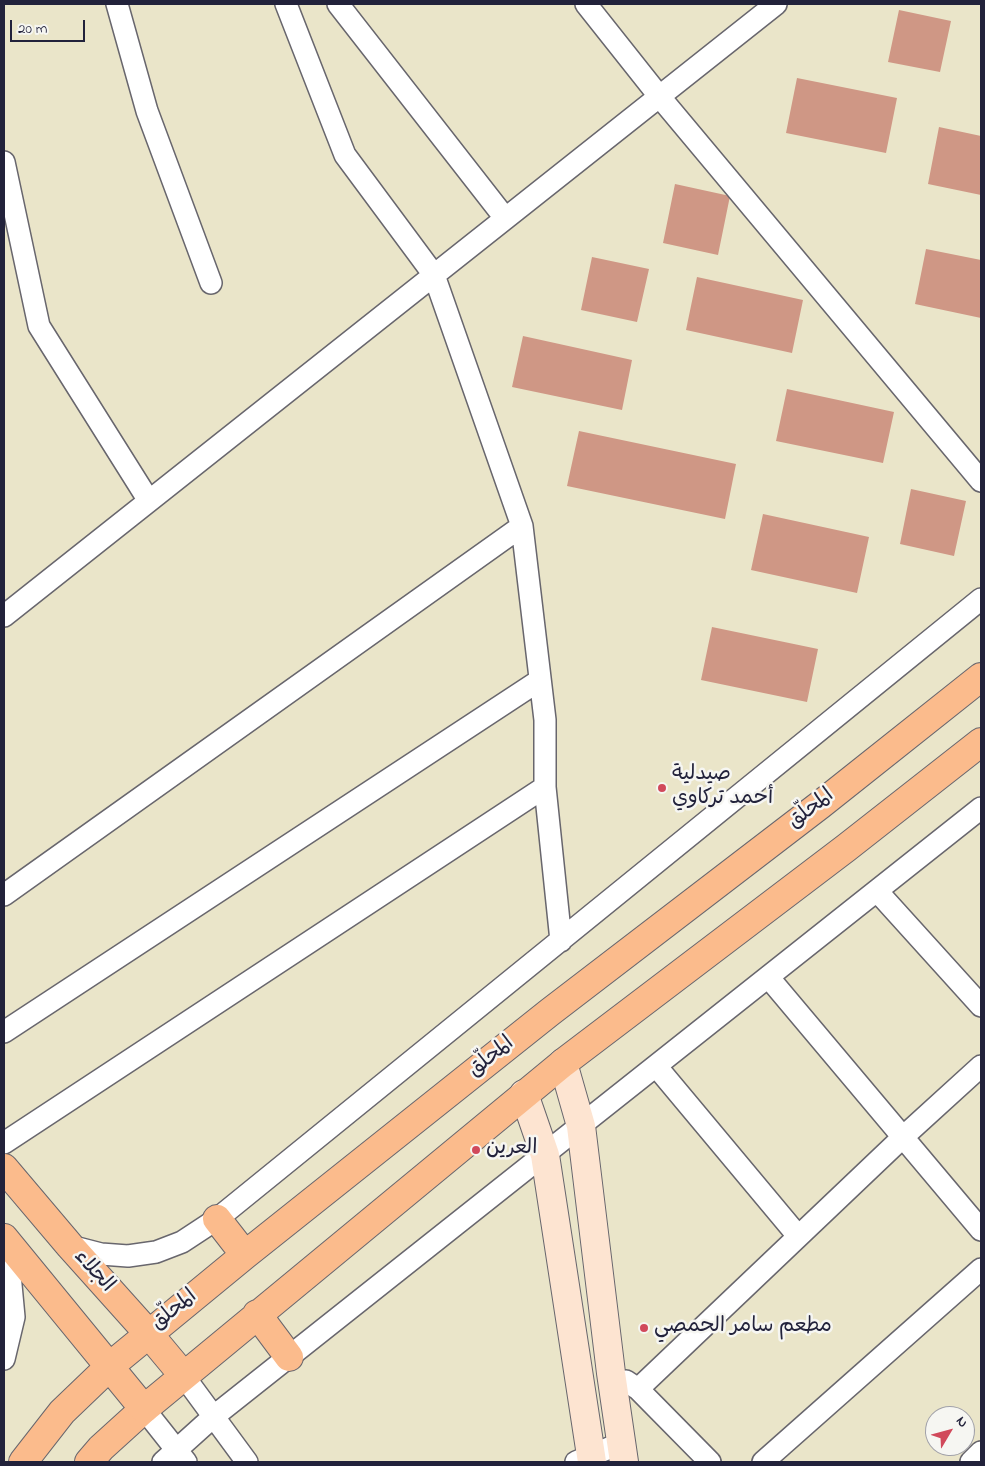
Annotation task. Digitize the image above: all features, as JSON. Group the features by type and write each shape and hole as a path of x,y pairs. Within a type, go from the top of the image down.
{"main road":[{"name":"المحلّق","path":"23,1462 62,1412 148,1333 550,1012 812,811 981,677"},
{"path":"89,1462 101,1448 183,1376 524,1094 846,848 981,742"},
{"path":"563,1063 581,1126 611,1373 623,1453"},
{"path":"524,1094 545,1155 586,1460"},
{"name":"الجلاء","path":"4,1168 70,1246 148,1333 183,1376"},
{"path":"217,1219 244,1255"},
{"path":"6,1240 144,1409"},
{"path":"257,1314 289,1357"},
{"path":"4,1454 15,1462"}],"street":[{"path":"117,4 147,111 211,283"},
{"path":"286,4 345,155 434,275 522,526 545,720 546,788 561,941"},
{"path":"338,4 506,218"},
{"path":"586,4 659,96 981,481"},
{"path":"4,616 776,4"},
{"path":"4,162 39,326 149,501"},
{"path":"4,895 522,526"},
{"path":"70,1246 101,1254 128,1256 156,1252 182,1242 217,1219 981,600"},
{"path":"4,1032 540,680"},
{"path":"4,1144 546,788"},
{"path":"144,1409 175,1458 213,1417 981,808"},
{"path":"877,891 981,1006"},
{"path":"769,978 981,1230"},
{"path":"656,1066 798,1236"},
{"path":"638,1389 902,1137 981,1066"},
{"path":"4,1359 9,1318 6,1240"},
{"path":"763,1462 981,1269"},
{"path":"611,1373 638,1389 710,1462"},
{"path":"183,1376 247,1462"},
{"path":"971,1462 981,1452"},
{"path":"586,1460 623,1453"}],"building":[{"path":"899,10 951,21 940,72 888,62"},
{"path":"797,78 897,98 886,153 786,133"},
{"path":"939,127 981,136 981,195 928,184"},
{"path":"675,184 730,196 718,255 663,243"},
{"path":"926,249 981,260 981,318 915,304"},
{"path":"592,257 649,269 637,322 581,310"},
{"path":"697,277 803,300 792,353 686,330"},
{"path":"523,336 632,360 622,410 512,387"},
{"path":"787,389 894,412 883,463 776,441"},
{"path":"579,431 736,464 725,519 567,486"},
{"path":"911,489 966,501 954,556 900,544"},
{"path":"763,514 869,537 857,593 751,570"},
{"path":"712,627 818,649 807,702 701,680"}],"place":[{"name":"صيدلية أحمد تركاوي","path":"662,788"},
{"name":"العرين","path":"476,1150"},
{"name":"مطعم سامر الحمصي","path":"644,1328"}]}
